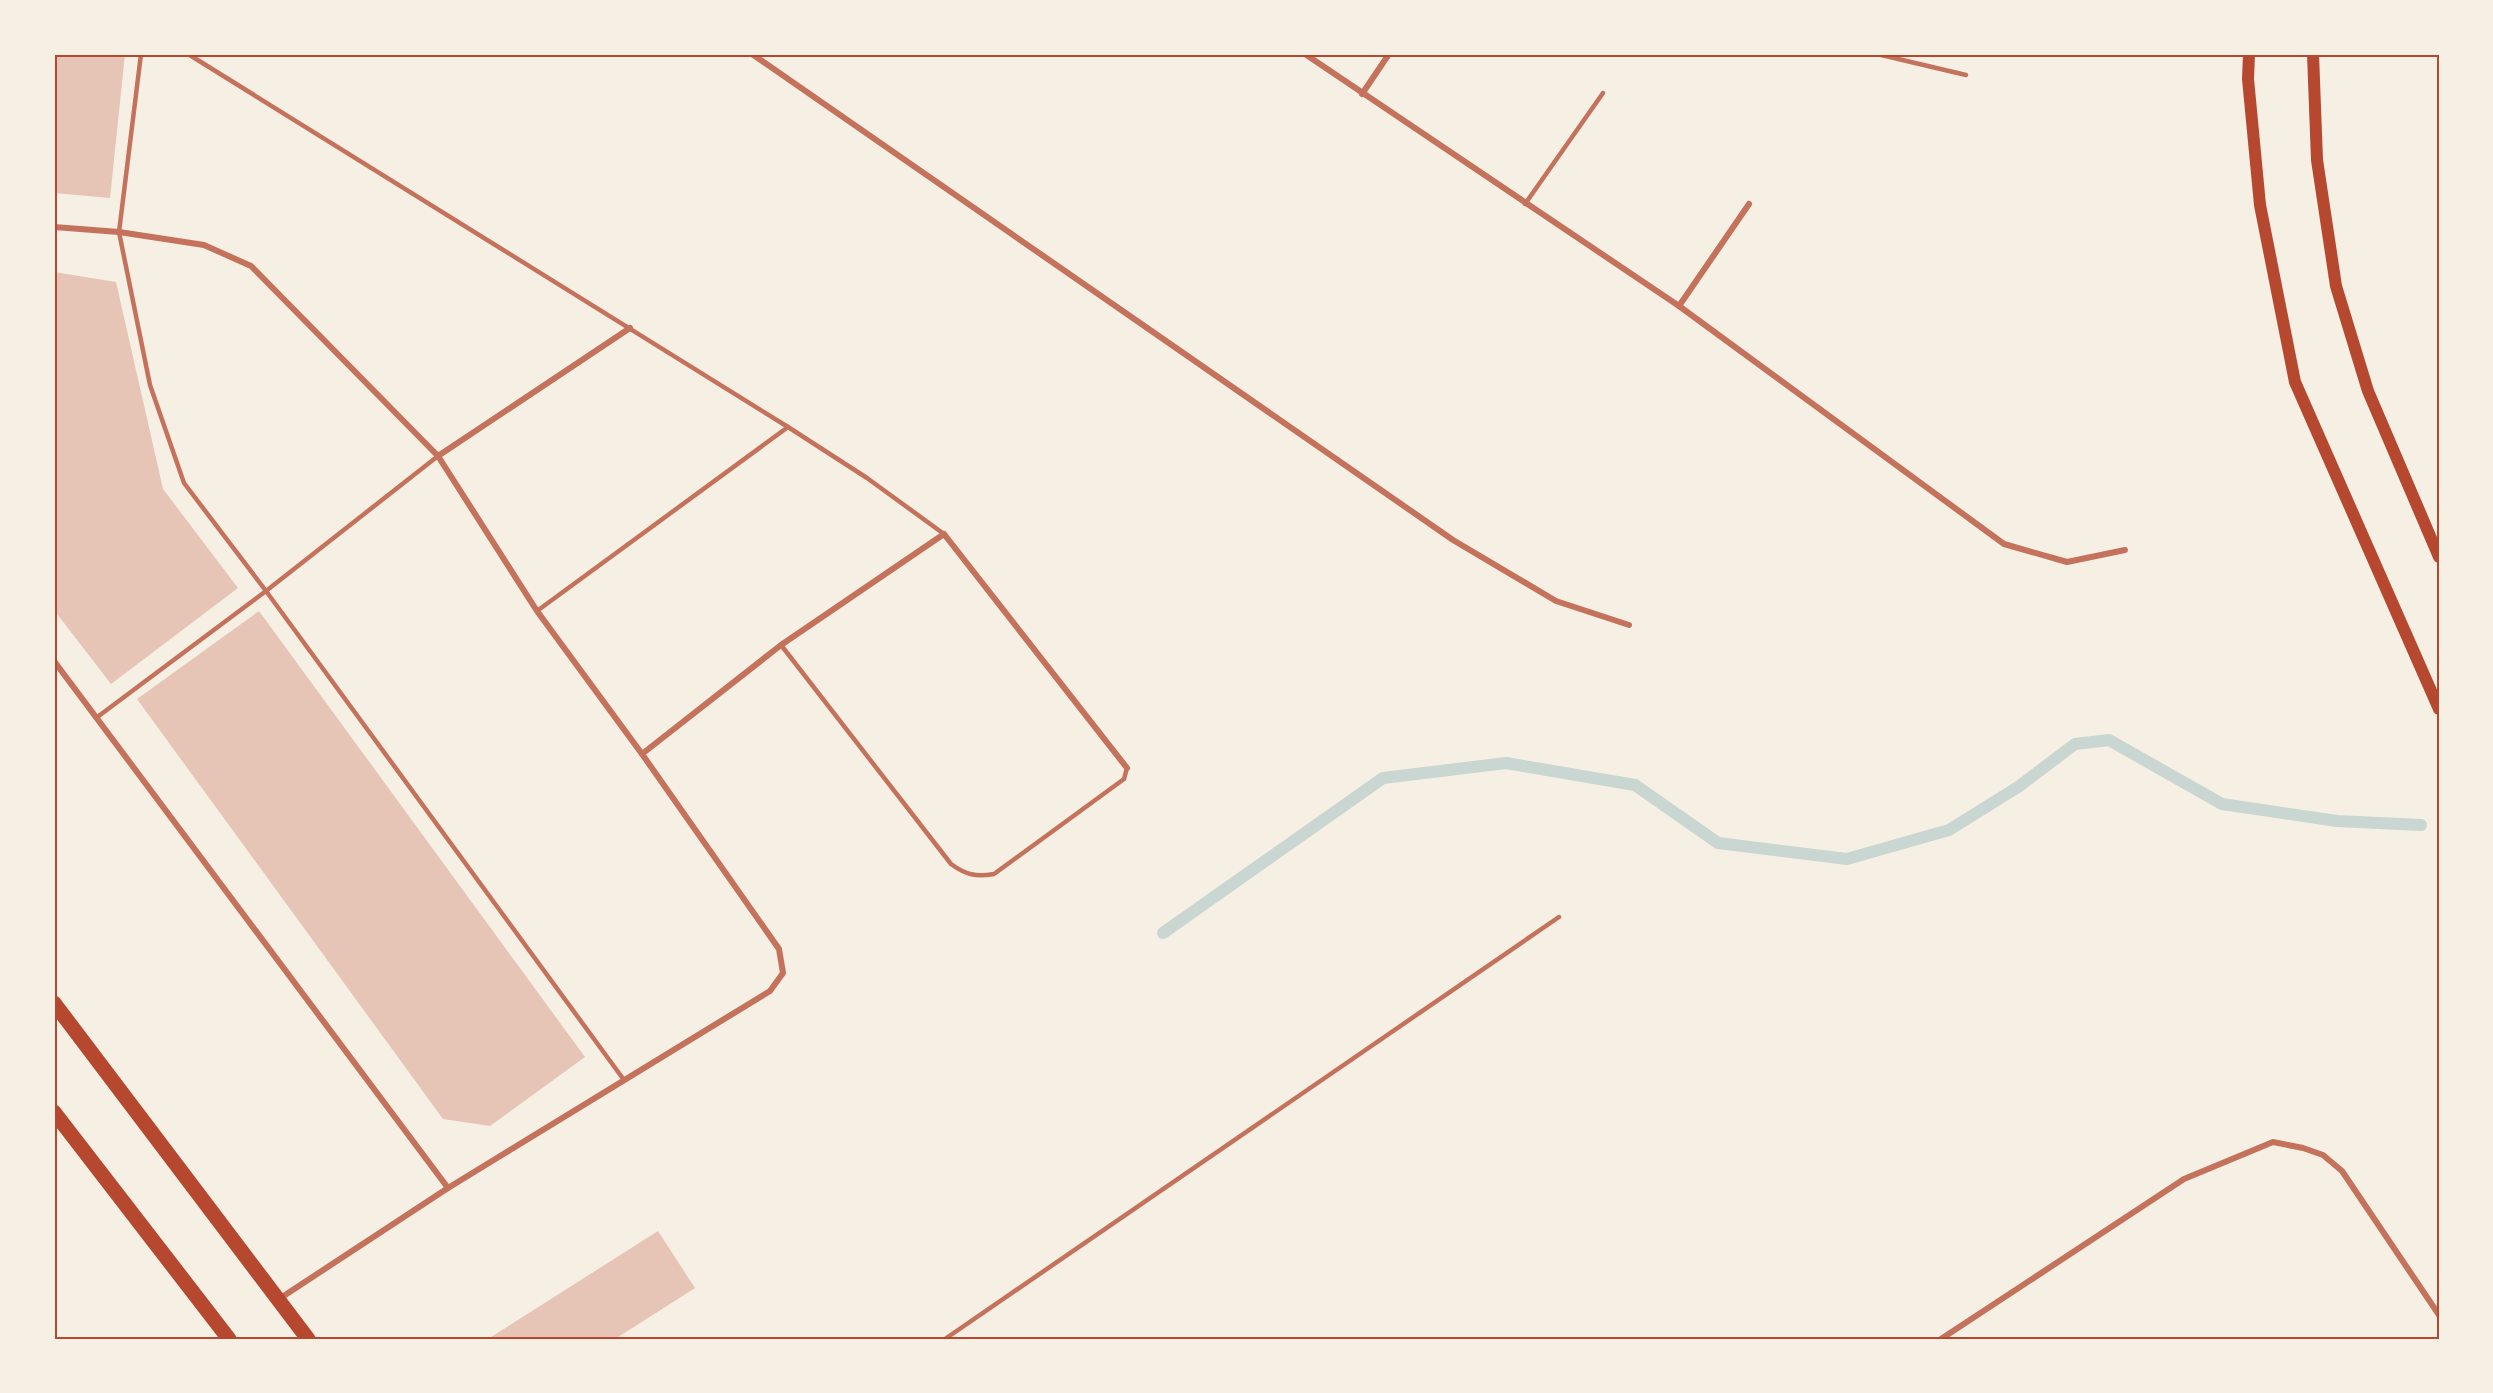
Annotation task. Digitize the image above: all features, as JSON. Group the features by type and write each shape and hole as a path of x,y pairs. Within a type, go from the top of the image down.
{"main road":[{"path":"2249,54 2248,79 2260,205 2295,382 2439,710"},
{"path":"2313,54 2317,160 2336,286 2368,391 2439,557"},
{"path":"54,1003 308,1339"},
{"path":"54,1112 229,1339"}],"street":[{"path":"752,54 1453,540 1556,601 1629,625"},
{"path":"1305,54 1679,306 2004,544 2067,561 2125,550"},
{"path":"1362,94 1389,54"},
{"path":"1679,306 1749,204"},
{"path":"54,227 119,232 204,244 251,266 438,456 537,611 642,754 779,949 783,973 770,991 448,1188 278,1300"},
{"path":"438,456 630,328"},
{"path":"642,754 781,645 944,534 1126,768"},
{"path":"54,661 448,1188"},
{"path":"1941,1339 2184,1179 2273,1142 2323,1155 2342,1171 2439,1315"}],"lane":[{"path":"141,54 119,232 150,386 184,483 266,591 624,1080"},
{"path":"188,54 788,427 867,478 944,534"},
{"path":"1877,54 1966,75"},
{"path":"1525,204 1603,93"},
{"path":"537,611 788,427"},
{"path":"96,718 266,591 438,456"},
{"path":"781,645 951,864 977,877 994,874 1124,779 1126,768"},
{"path":"945,1339 1559,917"}],"building":[{"path":"54,54 125,54 110,198 54,193"},
{"path":"54,272 116,282 163,489 238,588 111,684 54,610"},
{"path":"259,611 585,1057 490,1126 443,1119 137,699"},
{"path":"658,1231 695,1288 615,1339 488,1339"}],"waterway":[{"path":"1163,933 1383,778 1506,763 1635,785 1718,843 1847,859 1949,830 2018,787 2075,744 2109,740 2222,804 2337,821 2421,825"}]}
